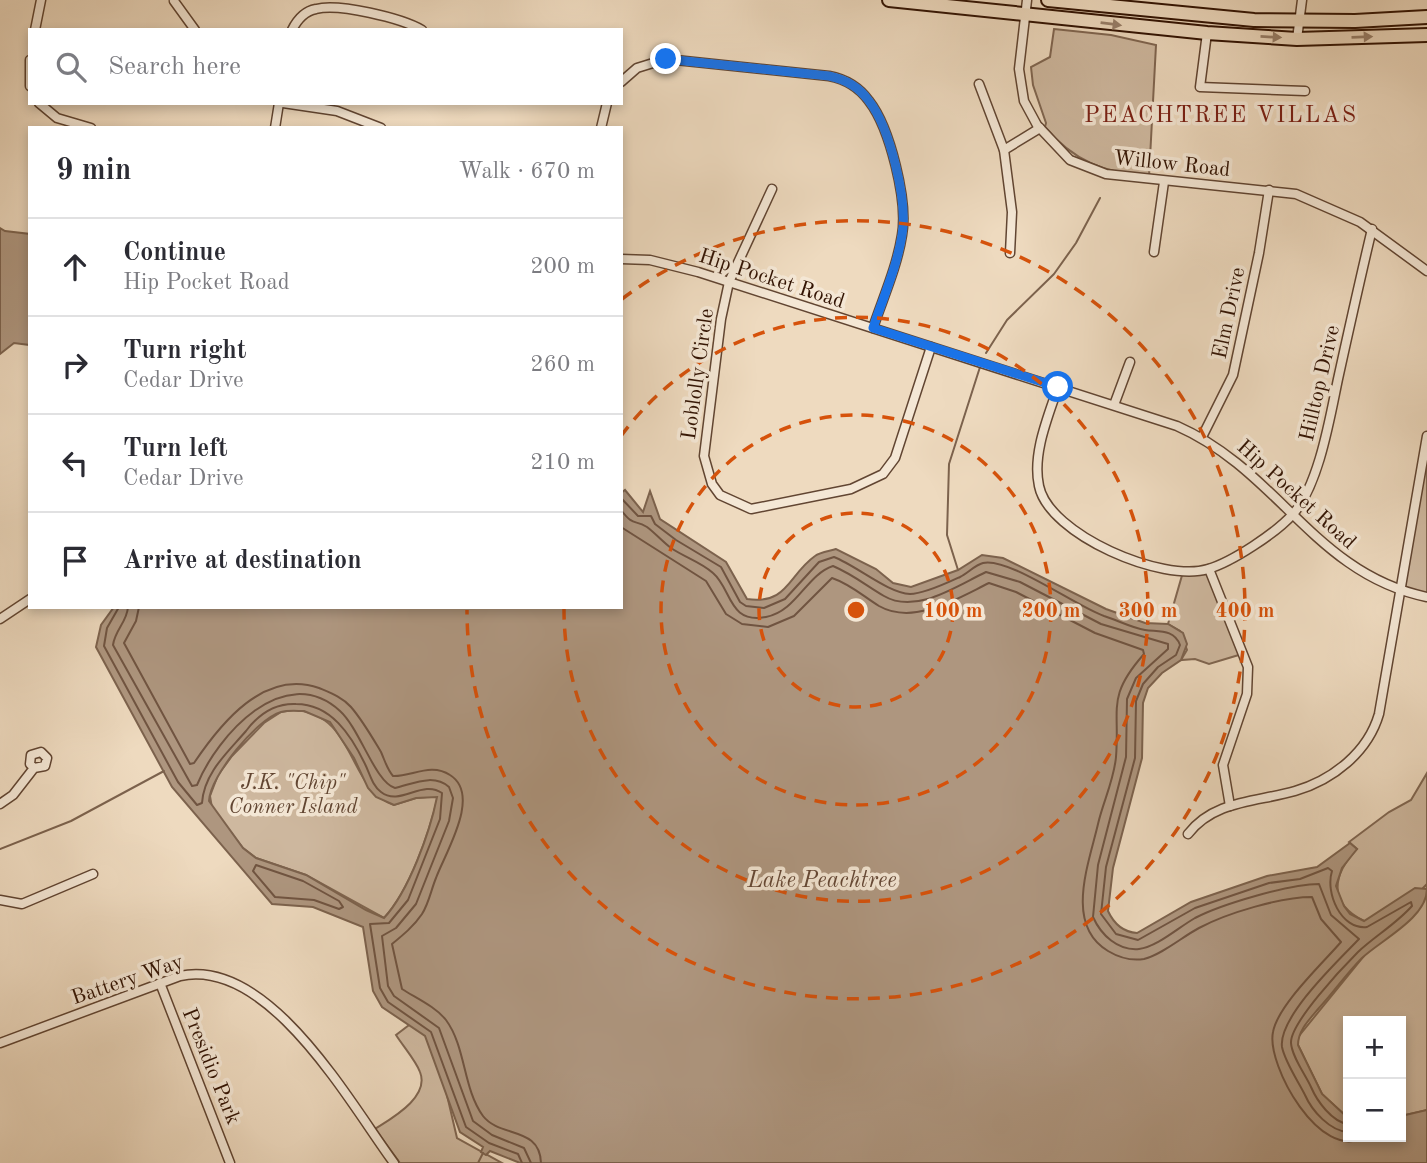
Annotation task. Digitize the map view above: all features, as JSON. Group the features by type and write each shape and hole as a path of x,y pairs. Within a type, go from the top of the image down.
{"main road":[{"path":"889,0 1207,33 1297,38 1427,35"},
{"path":"1048,0 1254,20 1299,16 1427,17"}],"street":[{"path":"35,28 41,0"},
{"name":"Willow Road","path":"1027,0 1019,69 1021,88 1031,116 1070,160 1088,169 1164,181 1269,190 1320,202 1372,229 1427,271"},
{"path":"1297,38 1302,0"},
{"path":"174,1 194,28"},
{"path":"294,28 306,13 322,8 384,15 417,28"},
{"path":"1207,33 1200,87 1305,91"},
{"path":"623,81 646,64 677,59 829,76 840,78 862,92 876,111 884,131 902,203 902,235 873,328"},
{"path":"979,84 1004,150 1012,212 1010,253"},
{"path":"41,105 57,118 83,126"},
{"path":"275,126 281,105"},
{"path":"295,105 337,111 376,126"},
{"path":"601,126 607,105"},
{"path":"1004,150 1040,128"},
{"path":"1154,252 1164,181"},
{"name":"Loblolly Circle","path":"772,189 729,282 721,319 704,456 712,484 720,495 751,509 851,489 883,474 900,443 931,347"},
{"name":"Elm Drive","path":"1202,437 1233,375 1259,253 1269,190"},
{"name":"Hilltop Drive","path":"1058,387 1042,440 1038,473 1042,495 1057,518 1088,538 1156,568 1184,572 1209,569 1254,545 1293,514 1322,449 1372,229"},
{"name":"Hip Pocket Road","path":"623,259 675,265 1114,405 1202,437 1237,460 1338,557 1399,591 1427,597"},
{"path":"1114,405 1130,362"},
{"path":"1188,834 1197,823 1230,806 1295,791 1314,783 1347,762 1366,743 1378,714 1427,436"},
{"path":"1209,569 1248,667 1247,694 1223,765 1230,806"},
{"path":"0,619 28,600"},
{"path":"0,804 13,795 34,768"},
{"path":"0,900 22,904 93,874"},
{"name":"Battery Way","path":"0,1043 160,983 192,974 216,976 229,981 282,1016 310,1046 394,1163"},
{"name":"Presidio Park","path":"160,983 230,1163"}],"green space":[{"path":"1054,29 1111,35 1156,45 1149,177 1118,172 1091,163 1067,149 1045,127 1033,85 1031,67 1050,57"},
{"path":"1427,436 1427,598 1399,591"},
{"path":"1209,569 1242,654 1209,664 1195,659 1181,660 1187,650 1180,631 1168,624 1183,572"},
{"name":"J.K. \"Chip\" Conner Island","path":"294,710 314,715 329,724 341,737 367,784 379,796 394,805 416,798 438,796 424,843 410,877 384,918 306,875 256,858 243,848 212,808 210,796 218,775 232,756 264,723 281,712"},
{"path":"1427,773 1427,1110 1406,1115 1406,1016 1343,1016 1343,1113 1322,1094 1298,1045 1298,1037 1364,956 1364,921 1352,914 1339,897 1342,869 1357,849 1349,842 1389,812 1411,800"},
{"path":"417,1019 439,1061 457,1138 502,1163 400,1163 375,1129 408,1106 420,1090 420,1072 396,1035"}],"water":[{"path":"0,228 28,234 28,345 14,343 0,354"},
{"name":"Lake Peachtree","path":"625,490 643,512 650,491 660,519 726,562 747,599 761,600 779,593 815,556 836,549 876,569 893,583 911,587 958,570 982,555 1003,558 1106,609 1145,623 1168,624 1183,633 1187,644 1181,660 1162,673 1148,688 1143,703 1142,758 1113,868 1108,911 1120,926 1137,933 1191,902 1267,876 1317,867 1350,843 1357,849 1342,868 1336,886 1350,914 1364,921 1415,888 1427,889 1425,900 1411,919 1362,958 1312,1016 1302,1030 1298,1045 1322,1094 1343,1113 1343,1142 1406,1142 1406,1115 1427,1110 1427,1163 520,1163 490,1151 486,1155 481,1152 483,1147 460,1132 425,1036 382,1007 373,991 363,927 313,907 272,904 172,787 96,647 101,625 113,609 623,609","holes":["284,711 304,711 330,722 354,758 368,788 376,797 394,805 416,798 437,797 410,877 384,918 306,875 256,858 243,848 209,801 217,778 236,750 260,725"]}],"waterway":[{"path":"986,353 1007,320 1054,274 1076,243 1100,198"},
{"path":"958,570 947,535 949,464 980,367"},
{"path":"0,849 71,821 164,771"},
{"path":"1423,888 1427,884"},
{"path":"478,1163 483,1153"}],"district":[{"name":"PEACHTREE VILLAS","path":"1221,114"}],"route":[{"path":"666,59 829,76 840,78 862,92 876,111 884,131 894,165 903,220 902,235 891,275 873,328 1058,387"}]}
